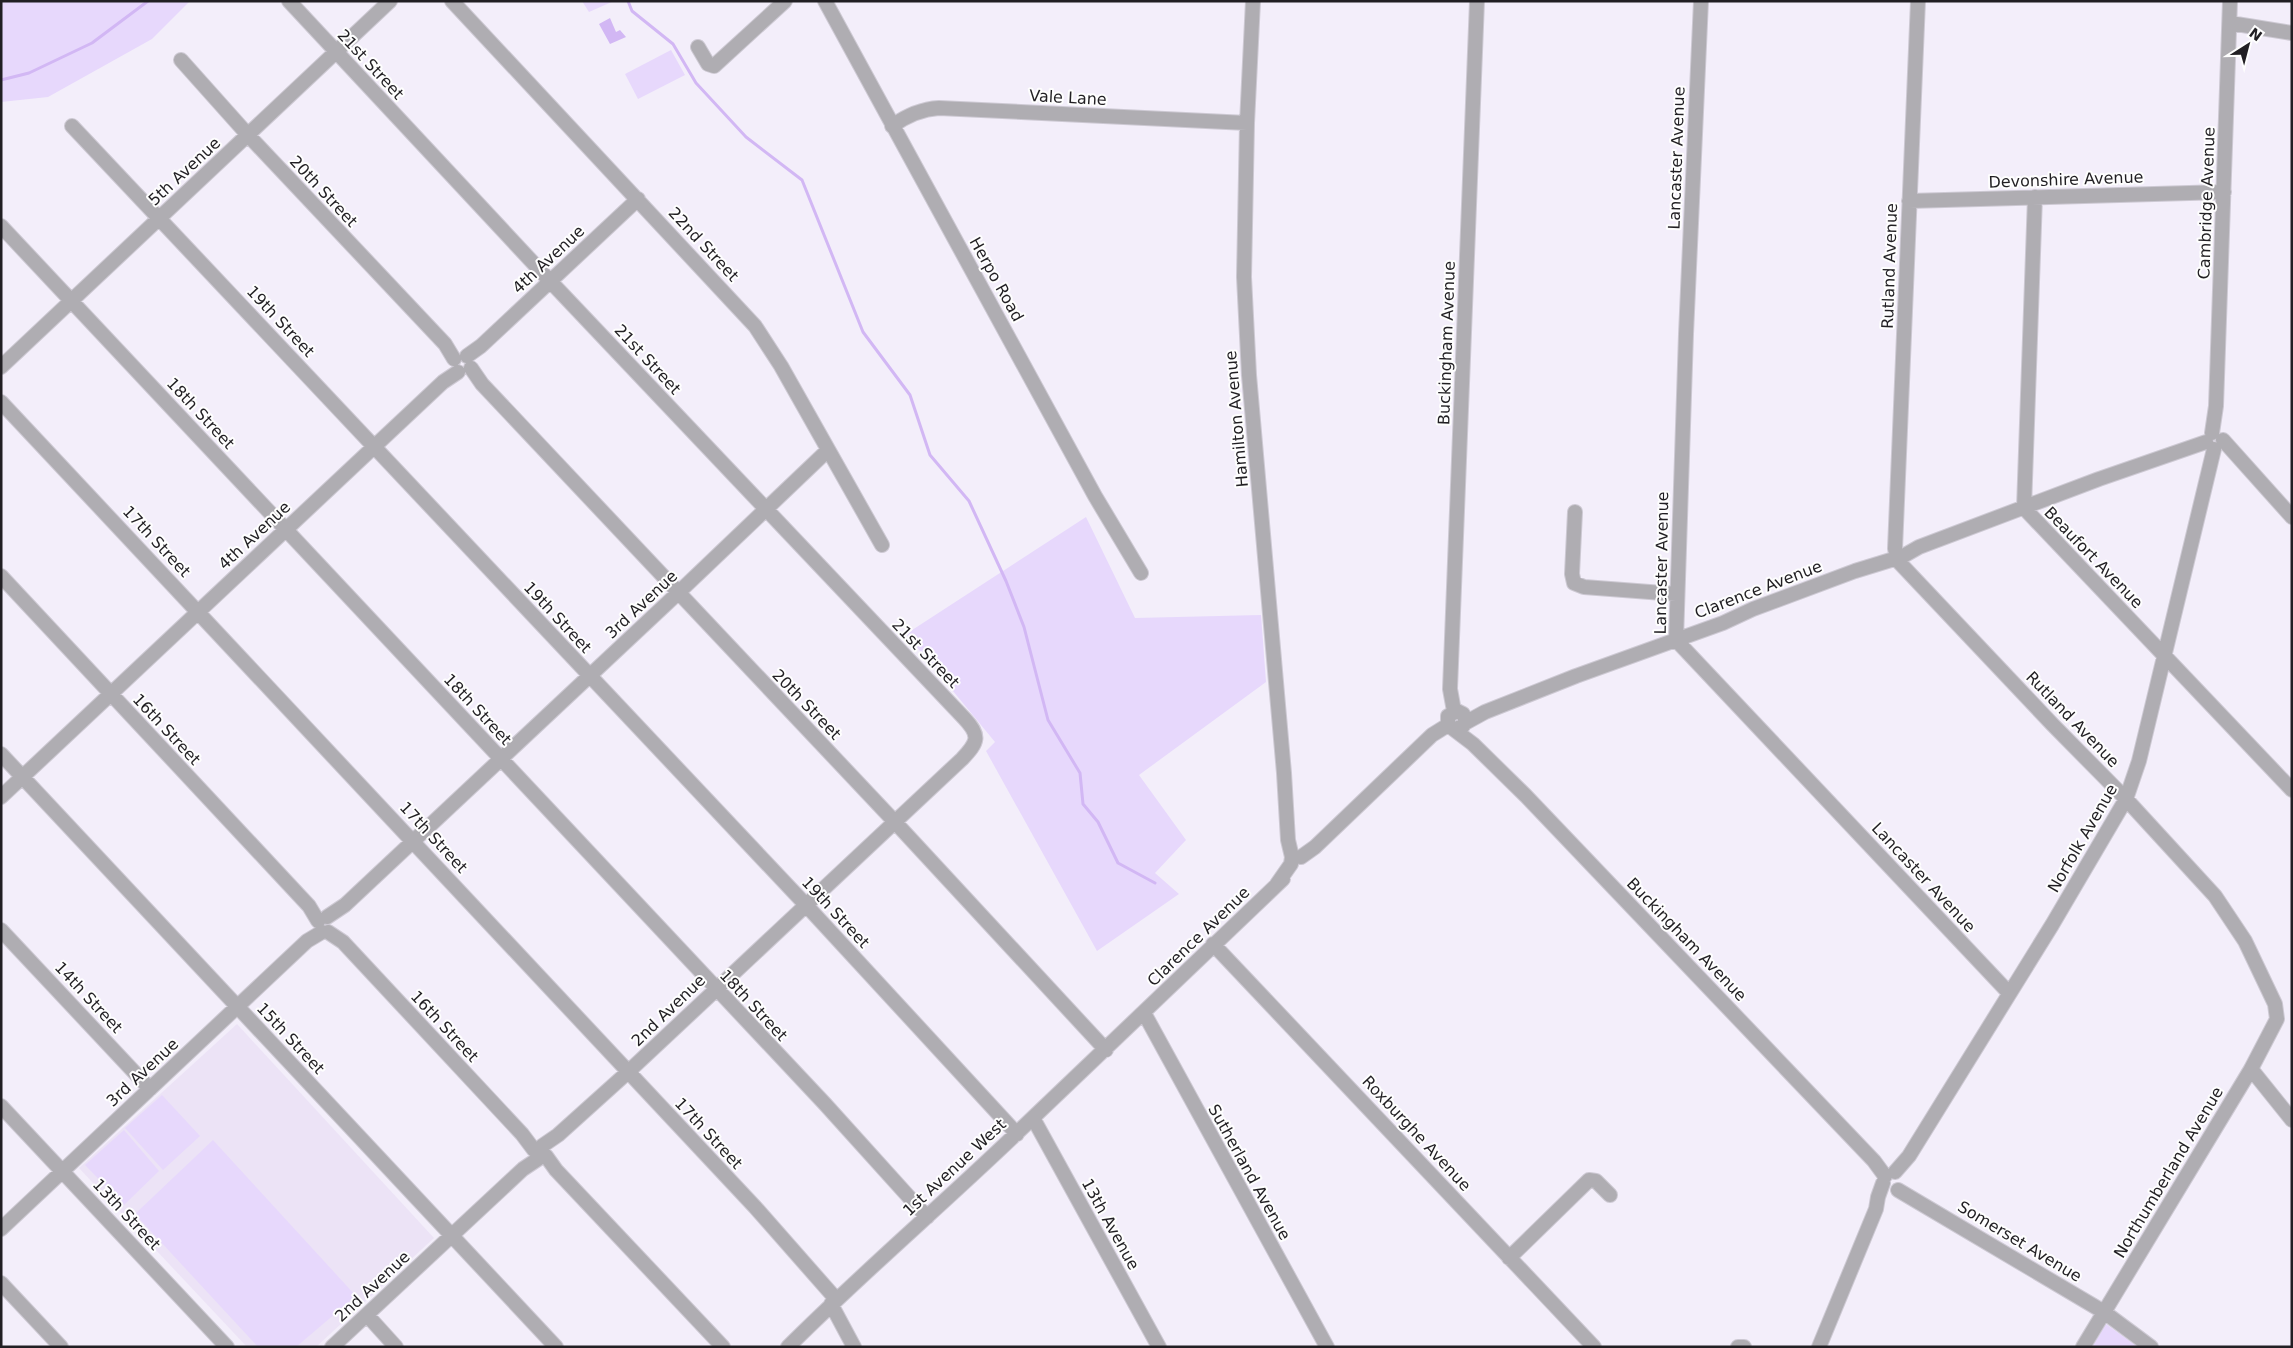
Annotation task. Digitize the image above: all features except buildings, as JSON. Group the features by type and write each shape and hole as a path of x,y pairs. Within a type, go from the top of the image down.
{"street":[{"name":"21st Street","path":"289,1 550,281 971,726 976,738 975,744"},
{"name":"5th Avenue","path":"1,366 390,1"},
{"name":"22nd Street","path":"452,1 737,304 762,334 882,545"},
{"path":"698,47 708,64 714,66 785,1"},
{"name":"Herpo Road","path":"825,1 1095,496 1141,574"},
{"name":"Hamilton Avenue","path":"1253,1 1243,244 1246,330 1288,832 1297,860"},
{"name":"Buckingham Avenue","path":"1478,1 1450,697 1457,720 1473,744 1893,1180"},
{"name":"Lancaster Avenue","path":"1701,1 1676,594 1676,640 2009,993"},
{"name":"Rutland Avenue","path":"1918,1 1908,200 1896,533 1899,554 1916,578 2205,884 2226,911 2257,963 2272,995 2277,1013"},
{"name":"Cambridge Avenue","path":"2213,441 2216,406 2230,1"},
{"path":"2230,23 2292,33"},
{"name":"20th Street","path":"181,60 248,135 894,821 1106,1050"},
{"name":"Vale Lane","path":"892,126 901,119 921,111 951,108 1247,123"},
{"name":"19th Street","path":"72,126 805,904 1017,1134"},
{"name":"Devonshire Avenue","path":"1908,200 2224,192"},
{"name":"Beaufort Avenue","path":"2035,197 2024,508 2292,790"},
{"name":"4th Avenue","path":"1,797 638,199"},
{"name":"18th Street","path":"1,226 286,528 715,989 825,1104 927,1217"},
{"name":"17th Street","path":"1,402 755,1207 834,1302 854,1347"},
{"path":"2213,441 2242,464 2292,516"},
{"name":"Clarence Avenue","path":"1144,1013 1277,884 1297,860 1315,847 1432,735 1457,720 1485,712 1576,676 1676,640 1876,563 1885,556 1899,554 1919,547 2181,450 2213,441"},
{"name":"Norfolk Avenue","path":"1893,1180 2126,799 2139,761 2213,441"},
{"name":"3rd Avenue","path":"1,1229 828,450"},
{"path":"1575,512 1572,574 1574,583 1584,587 1676,594"},
{"name":"16th Street","path":"1,576 723,1347"},
{"name":"2nd Avenue","path":"332,1347 628,1072 975,744"},
{"name":"15th Street","path":"1,754 556,1347"},
{"name":"14th Street","path":"1,930 150,1089"},
{"name":"Roxburghe Avenue","path":"1213,944 1391,1130 1594,1347"},
{"name":"1st Avenue West","path":"788,1347 1144,1013"},
{"name":"Sutherland Avenue","path":"1144,1013 1327,1347"},
{"name":"Northumberland Avenue","path":"2083,1347 2251,1069 2274,1026 2277,1013"},
{"path":"2251,1069 2292,1120"},
{"name":"13th Street","path":"1,1106 226,1347"},
{"name":"13th Avenue","path":"1033,1118 1159,1347"},
{"path":"1509,1258 1589,1180 1596,1181 1610,1195"},
{"path":"1819,1347 1876,1209 1893,1180"},
{"name":"Somerset Avenue","path":"1893,1180 1918,1201 2104,1312 2151,1347"},
{"path":"1,1283 61,1347"},
{"path":"367,1315 396,1347"},
{"path":"1738,1347 1744,1347"}],"shaded area":[{"path":"1,1 190,1 152,39 48,97 1,102"},
{"path":"582,1 614,1 589,12"},
{"path":"610,18 616,32 620,30 626,37 610,44 599,24"},
{"path":"671,50 685,75 638,99 625,74"},
{"path":"1086,517 1135,618 1261,615 1266,682 1139,775 1186,840 1155,873 1179,894 1097,951 986,751 995,742 906,634"},
{"path":"237,1024 434,1238 316,1347 247,1347 79,1168"},
{"path":"162,1095 200,1136 163,1170 125,1128"},
{"path":"124,1130 159,1171 124,1205 85,1165"},
{"path":"213,1140 356,1296 296,1347 258,1347 135,1214"},
{"path":"2106,1324 2138,1347 2092,1347"}],"waterway":[{"path":"1,80 29,73 92,43 148,1"},
{"path":"628,1 632,11 673,44 696,83 746,137 802,180 863,332 910,395 930,455 969,501 1006,581 1024,627 1048,720 1080,773 1083,804 1098,822 1118,863 1155,883"}]}
